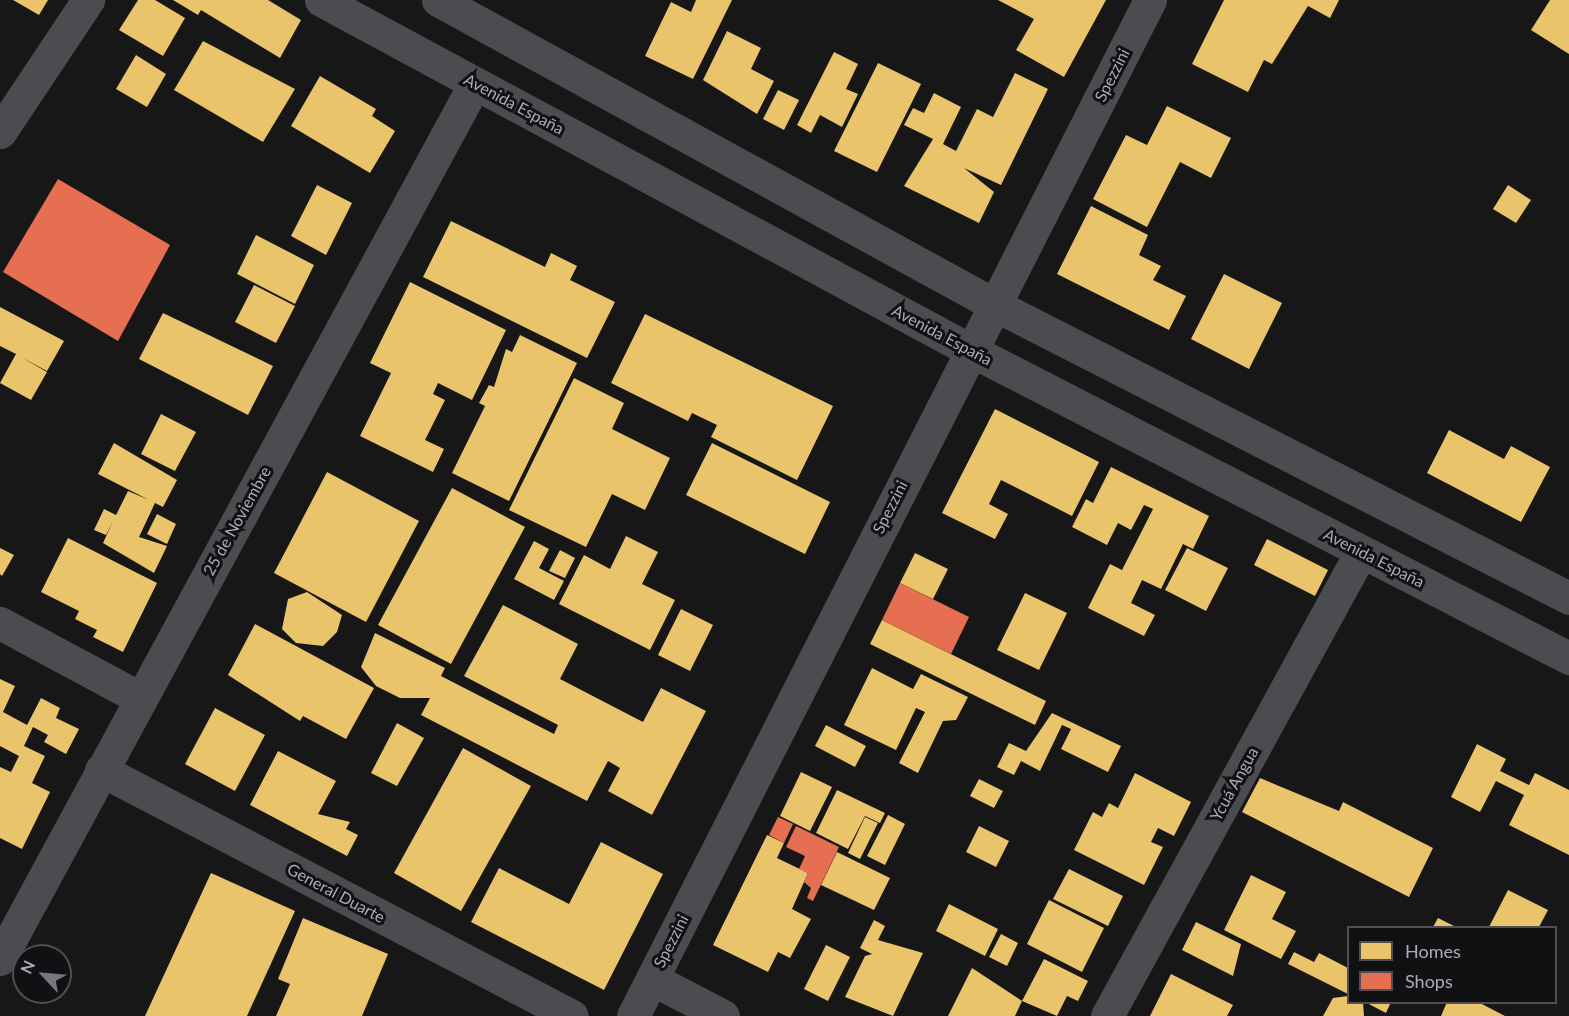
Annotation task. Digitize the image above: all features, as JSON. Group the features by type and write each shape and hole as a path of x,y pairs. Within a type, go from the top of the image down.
{"street":[{"path":"0,132 88,0"},
{"name":"Avenida España","path":"321,0 970,350 1569,658"},
{"path":"438,0 993,304 1569,598"},
{"name":"Spezzini","path":"633,1016 993,304 1150,0"},
{"name":"25 de Noviembre","path":"0,959 475,83"},
{"name":"Ycuá Angua","path":"1107,1016 1361,552"},
{"path":"0,623 140,698"},
{"name":"General Duarte","path":"101,770 572,1016"},
{"path":"652,979 723,1016"}],"building: Homes":[{"path":"13,0 48,0 39,15"},
{"path":"138,0 155,0 185,18 163,56 119,30"},
{"path":"173,0 268,0 301,20 280,58 201,10 198,15"},
{"path":"696,0 732,0 693,79 645,56 671,2 691,12"},
{"path":"998,0 1106,0 1064,77 1016,50 1034,19"},
{"path":"1224,0 1339,0 1330,18 1308,6 1272,64 1264,60 1248,92 1192,64"},
{"path":"1550,0 1569,0 1569,54 1531,30"},
{"path":"727,31 761,48 751,69 774,81 757,114 703,80"},
{"path":"203,41 295,89 263,142 174,90"},
{"path":"834,52 858,64 846,89 858,94 842,127 820,115 811,133 797,125"},
{"path":"136,55 166,74 147,107 116,89"},
{"path":"878,63 921,84 877,172 834,151"},
{"path":"1015,73 1048,89 1001,185 964,168 994,192 979,223 904,186 933,139 904,125 913,108 924,113 934,93 961,107 943,144 956,151 977,109 993,117"},
{"path":"320,76 376,109 372,116 395,131 370,173 291,126"},
{"path":"778,90 799,100 784,130 763,119"},
{"path":"1167,106 1231,138 1211,178 1180,162 1147,227 1093,199 1126,135 1147,145"},
{"path":"317,185 352,203 326,255 291,236"},
{"path":"1508,185 1531,200 1516,223 1493,209"},
{"path":"1091,206 1148,235 1139,255 1161,266 1153,280 1186,296 1169,330 1057,274"},
{"path":"451,221 545,267 551,253 577,266 570,280 615,302 587,358 423,277"},
{"path":"256,235 314,265 295,304 237,274"},
{"path":"1224,274 1282,303 1249,369 1191,339"},
{"path":"410,282 506,330 472,400 438,383 433,394 445,400 425,440 444,449 433,472 360,436 391,373 370,363"},
{"path":"254,285 295,306 276,343 235,322"},
{"path":"0,307 64,341 47,371 21,357 47,372 31,400 0,383 16,354 0,346"},
{"path":"163,313 273,366 248,415 139,359"},
{"path":"645,314 833,406 797,480 711,437 717,425 692,413 688,421 611,383"},
{"path":"520,335 577,363 509,501 452,473 485,406 479,403 489,385 494,387 506,349 512,352"},
{"path":"574,378 624,403 612,429 670,458 645,510 612,494 586,547 509,510"},
{"path":"995,409 1099,462 1072,516 1001,480 989,504 1008,514 995,539 942,513"},
{"path":"161,414 196,432 175,471 141,454"},
{"path":"1449,430 1504,459 1511,446 1550,467 1521,522 1427,473"},
{"path":"114,443 177,480 163,507 155,503 139,537 167,546 154,573 103,543 113,521 106,535 94,530 104,509 116,515 128,491 149,500 98,474"},
{"path":"712,443 830,502 805,554 686,495"},
{"path":"1111,467 1209,516 1193,549 1183,544 1161,589 1142,580 1131,603 1155,615 1144,636 1088,608 1110,564 1122,570 1153,509 1144,505 1131,530 1118,523 1107,545 1072,527 1086,499 1093,503"},
{"path":"327,472 419,521 366,622 274,573"},
{"path":"452,488 525,527 451,664 378,625"},
{"path":"157,514 176,524 167,544 147,534"},
{"path":"626,536 658,552 642,584 675,600 650,650 559,604 584,555 610,569"},
{"path":"68,538 157,583 123,652 93,637 97,630 75,619 79,611 41,592"},
{"path":"1267,539 1328,570 1315,596 1254,565"},
{"path":"534,541 549,549 539,568 564,581 554,600 514,579"},
{"path":"0,548 14,555 2,576 0,574"},
{"path":"1187,548 1228,568 1206,611 1165,590"},
{"path":"560,550 575,558 565,578 549,571"},
{"path":"915,553 948,569 933,599 900,583"},
{"path":"307,592 342,615 337,632 323,646 296,643 282,629 288,599"},
{"path":"1025,593 1067,613 1039,670 997,650"},
{"path":"503,605 578,644 560,679 643,722 661,688 706,711 652,815 608,791 620,768 608,761 587,801 421,715 430,698 400,698 376,686 361,667 375,633 445,668 441,676 554,734 558,725 464,676"},
{"path":"681,609 713,625 690,671 658,655"},
{"path":"882,620 1046,701 1035,725 870,644"},
{"path":"255,624 374,688 346,739 303,716 300,721 228,675"},
{"path":"872,668 913,689 921,674 968,697 956,720 943,721 918,773 899,763 925,712 916,708 896,750 844,725"},
{"path":"0,679 15,686 3,712 27,725 41,698 60,708 56,718 79,729 66,754 44,742 48,735 33,727 24,746 45,756 32,783 50,792 22,849 0,838 0,767 11,772 19,756 0,746"},
{"path":"215,708 265,735 235,791 185,764"},
{"path":"1052,713 1121,746 1108,772 1061,749 1071,729 1062,725 1040,771 1021,761 1014,775 997,767 1009,743 1026,751"},
{"path":"397,723 424,738 397,786 371,773"},
{"path":"826,725 866,746 855,767 815,746"},
{"path":"1477,744 1506,759 1500,771 1529,785 1535,773 1569,790 1569,855 1509,825 1524,795 1496,781 1480,812 1451,797"},
{"path":"463,748 531,786 461,911 394,873"},
{"path":"278,751 336,781 318,814 350,822 346,829 358,835 347,856 250,805"},
{"path":"801,772 832,787 810,831 780,816"},
{"path":"1135,773 1191,802 1174,836 1158,828 1151,842 1163,847 1144,885 1074,850 1093,812 1102,817 1109,803 1118,808"},
{"path":"1260,778 1339,811 1343,802 1433,848 1409,897 1242,812"},
{"path":"979,779 1003,791 994,808 970,796"},
{"path":"837,790 885,813 880,823 865,816 848,849 816,833"},
{"path":"888,815 905,824 885,865 867,856"},
{"path":"865,817 878,823 860,859 848,853"},
{"path":"979,826 1009,841 996,867 966,852"},
{"path":"767,835 784,843 777,858 808,873 792,909 811,919 790,958 778,952 768,972 713,945"},
{"path":"601,842 663,874 604,990 471,922 499,868 569,904"},
{"path":"837,852 890,878 874,910 821,885"},
{"path":"1069,869 1123,896 1108,926 1053,899"},
{"path":"211,873 295,911 247,1016 145,1016"},
{"path":"1251,875 1286,892 1272,919 1296,931 1281,959 1224,930"},
{"path":"1508,890 1548,910 1540,926 1490,926"},
{"path":"1049,900 1104,928 1082,972 1027,944"},
{"path":"949,904 998,929 985,956 936,931"},
{"path":"303,918 388,954 362,1016 276,1016 290,984 278,979"},
{"path":"1438,918 1454,926 1434,926"},
{"path":"874,920 885,926 878,940 923,953 893,1016 845,997 865,956 872,954 860,948"},
{"path":"1196,922 1241,944 1233,976 1182,950"},
{"path":"1001,934 1018,943 1007,966 989,957"},
{"path":"826,945 850,957 828,1001 804,989"},
{"path":"1294,952 1314,962 1319,953 1347,967 1347,994 1288,964"},
{"path":"1044,959 1088,981 1078,1001 1067,996 1057,1016 1022,1001"},
{"path":"972,968 1022,1001 1015,1016 948,1016"},
{"path":"1171,974 1233,1005 1227,1016 1150,1016"},
{"path":"1347,996 1347,1004 1363,1004 1364,1016 1323,1016 1333,998"},
{"path":"1369,1004 1390,1004 1386,1013"},
{"path":"1446,1004 1482,1004 1505,1016 1441,1016"}],"building: Shops":[{"path":"58,179 170,245 118,341 3,272"},
{"path":"900,583 969,617 951,654 882,620"},
{"path":"778,817 793,824 784,843 769,835"},
{"path":"796,826 839,847 813,901 807,898 811,888 804,882 808,873 799,869 805,856 786,847"}]}
